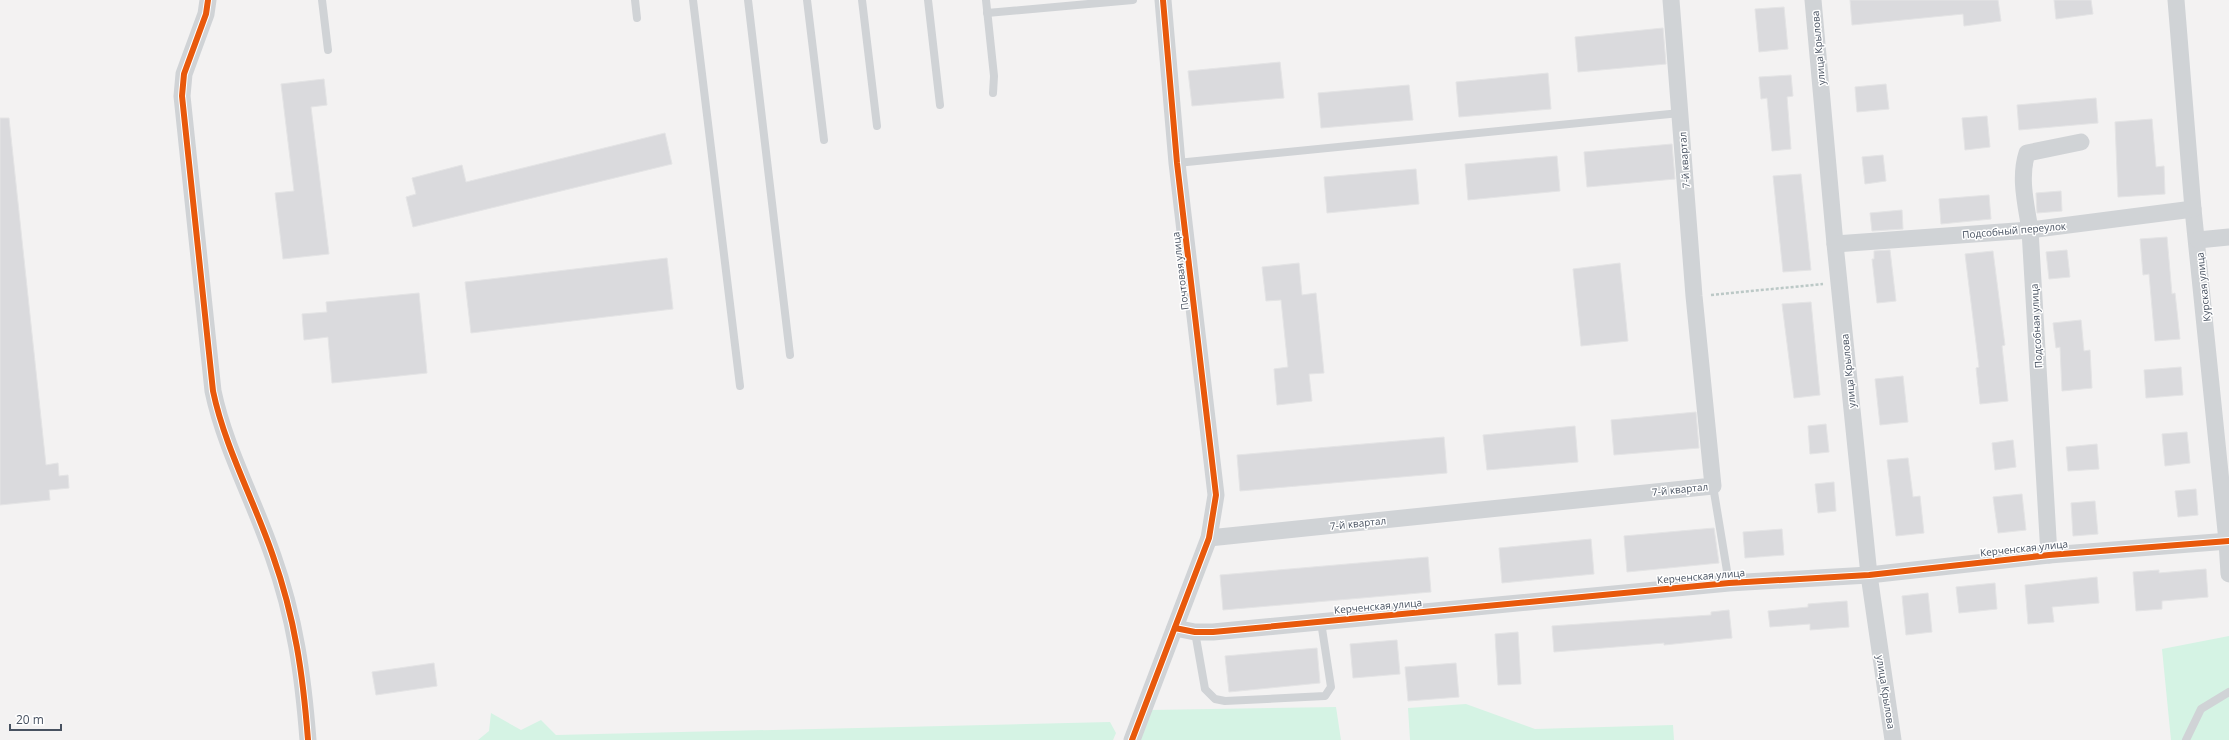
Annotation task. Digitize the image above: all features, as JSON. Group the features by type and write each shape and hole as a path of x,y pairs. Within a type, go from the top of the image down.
{"street":[{"path":"208,0 206,14 184,74 182,96 213,391 224,432 273,555 292,616 300,656 308,740"},
{"name":"Почтовая улица","path":"1132,740 1209,538 1216,495 1178,163 1163,0"},
{"name":"7-й квартал","path":"1209,538 1713,486 1694,296 1671,0"},
{"name":"улица Крылова","path":"1813,0 1835,244 1840,282 1868,575 1893,740"},
{"name":"Курская улица","path":"2176,0 2193,210 2198,240 2228,541 2229,574"},
{"name":"Подсобная улица","path":"2049,555 2030,230 2024,191 2023,165 2027,153 2081,142"},
{"name":"Подсобный переулок","path":"1835,244 2030,230 2193,210"},
{"path":"2198,240 2229,238"},
{"name":"Керченская улица","path":"1175,628 1194,632 1321,622 1729,583 1868,575 2049,555 2228,541"}],"lane":[{"path":"322,0 328,50"},
{"path":"635,0 637,18"},
{"path":"692,0 740,386"},
{"path":"748,0 790,355"},
{"path":"808,0 824,140"},
{"path":"862,0 877,126"},
{"path":"928,0 940,105"},
{"path":"986,0 994,76 993,93"},
{"path":"987,13 1133,0"},
{"path":"1178,163 1680,113"},
{"path":"1713,486 1729,583"},
{"path":"1194,632 1205,689 1215,699 1225,701 1326,696 1331,687 1321,622"},
{"path":"2186,740 2201,709 2229,692"}],"path":[{"path":"1694,296 1840,282"}],"green space":[{"path":"2229,636 2229,740 2171,740 2162,649"},
{"path":"1466,704 1535,729 1673,725 1674,740 1410,740 1408,708"},
{"path":"1336,707 1341,740 1140,740 1150,710"},
{"path":"491,713 521,730 541,720 556,735 1110,722 1116,733 1113,740 478,740 489,731"}],"building":[{"path":"1850,0 1998,0 2001,21 1964,26 1963,14 1852,25"},
{"path":"2054,0 2091,0 2093,14 2056,19"},
{"path":"1784,7 1788,49 1759,52 1755,9"},
{"path":"1663,28 1666,64 1578,72 1575,37"},
{"path":"1280,62 1284,98 1192,106 1188,71"},
{"path":"1548,73 1551,109 1459,117 1456,82"},
{"path":"1791,75 1793,96 1787,97 1791,149 1772,151 1767,98 1761,99 1759,77"},
{"path":"324,79 327,105 311,107 329,254 283,259 275,193 294,191 281,84"},
{"path":"1886,84 1889,109 1857,112 1855,87"},
{"path":"1409,85 1413,120 1321,128 1318,93"},
{"path":"2096,98 2098,123 2019,130 2017,105"},
{"path":"1987,116 1990,147 1965,150 1962,118"},
{"path":"0,118 9,118 46,465 58,463 59,476 68,475 69,488 49,490 50,500 0,505"},
{"path":"2152,119 2156,167 2164,166 2165,194 2118,197 2115,122"},
{"path":"665,133 672,164 413,227 406,197 416,194 412,178 462,165 466,182"},
{"path":"1672,144 1675,179 1587,187 1584,152"},
{"path":"1883,155 1886,181 1865,184 1862,157"},
{"path":"1557,156 1560,191 1468,200 1465,164"},
{"path":"1416,169 1419,204 1327,213 1324,177"},
{"path":"1801,174 1811,270 1783,272 1773,176"},
{"path":"2061,191 2062,211 2037,213 2036,193"},
{"path":"1989,195 1991,219 1941,224 1939,199"},
{"path":"1902,210 1903,229 1872,231 1870,213"},
{"path":"2167,237 2172,294 2175,293 2180,339 2155,341 2149,274 2143,275 2140,239"},
{"path":"1890,250 1896,301 1877,303 1872,259 1874,259 1874,251"},
{"path":"2067,250 2070,277 2049,279 2046,252"},
{"path":"1993,251 2005,345 2002,346 2008,401 1980,404 1976,368 1979,367 1965,254"},
{"path":"667,258 673,309 471,333 465,282"},
{"path":"1299,263 1302,295 1316,293 1324,373 1309,374 1312,401 1277,405 1274,369 1288,367 1281,300 1266,301 1262,267"},
{"path":"1620,263 1628,341 1581,346 1573,269"},
{"path":"419,293 427,373 332,383 328,337 304,340 302,314 327,312 326,302"},
{"path":"1811,302 1820,395 1794,398 1782,304"},
{"path":"2081,320 2084,351 2090,350 2092,388 2062,391 2060,347 2056,348 2053,323"},
{"path":"2181,367 2183,395 2146,398 2144,370"},
{"path":"1903,376 1908,422 1880,425 1875,379"},
{"path":"1696,412 1699,448 1614,455 1611,420"},
{"path":"1826,424 1829,452 1810,454 1808,426"},
{"path":"1575,426 1578,462 1487,470 1483,435"},
{"path":"2187,432 2190,463 2165,466 2162,434"},
{"path":"1444,437 1447,473 1240,491 1237,455"},
{"path":"2013,440 2016,467 1995,470 1992,443"},
{"path":"2097,444 2099,469 2068,471 2066,447"},
{"path":"1908,458 1913,497 1920,496 1924,533 1896,536 1887,460"},
{"path":"1834,482 1836,511 1818,513 1815,484"},
{"path":"2196,489 2198,515 2178,517 2175,491"},
{"path":"2022,494 2026,530 1998,533 1993,497"},
{"path":"2095,501 2098,534 2073,536 2071,503"},
{"path":"1714,528 1719,563 1627,572 1624,536"},
{"path":"1782,529 1784,555 1745,558 1743,532"},
{"path":"1591,539 1594,574 1502,583 1499,548"},
{"path":"1428,557 1431,592 1223,610 1220,575"},
{"path":"2206,569 2208,597 2162,601 2162,609 2136,611 2133,572 2159,570 2159,573"},
{"path":"2097,577 2099,603 2052,607 2054,622 2028,624 2025,585"},
{"path":"1995,583 1997,609 1959,613 1956,587"},
{"path":"1928,593 1932,632 1906,635 1902,596"},
{"path":"1847,601 1849,627 1810,630 1810,624 1770,627 1768,611 1808,607 1808,604"},
{"path":"1729,610 1732,638 1664,645 1664,643 1554,652 1552,626 1711,615 1711,612"},
{"path":"1518,632 1521,684 1498,685 1495,634"},
{"path":"1397,640 1400,674 1353,678 1350,644"},
{"path":"1317,648 1320,683 1229,692 1225,656"},
{"path":"434,663 437,686 376,695 372,672"},
{"path":"1456,663 1459,697 1408,701 1405,667"}],"cycle path":[{"path":"208,0 206,14 184,74 182,96 213,391 218,412 232,453 281,579 301,670 308,740"},
{"path":"1132,740 1209,538 1216,495 1177,163 1163,0"},
{"path":"1175,628 1195,632 1213,632 1729,583 1869,575 2049,555 2229,541"}]}
